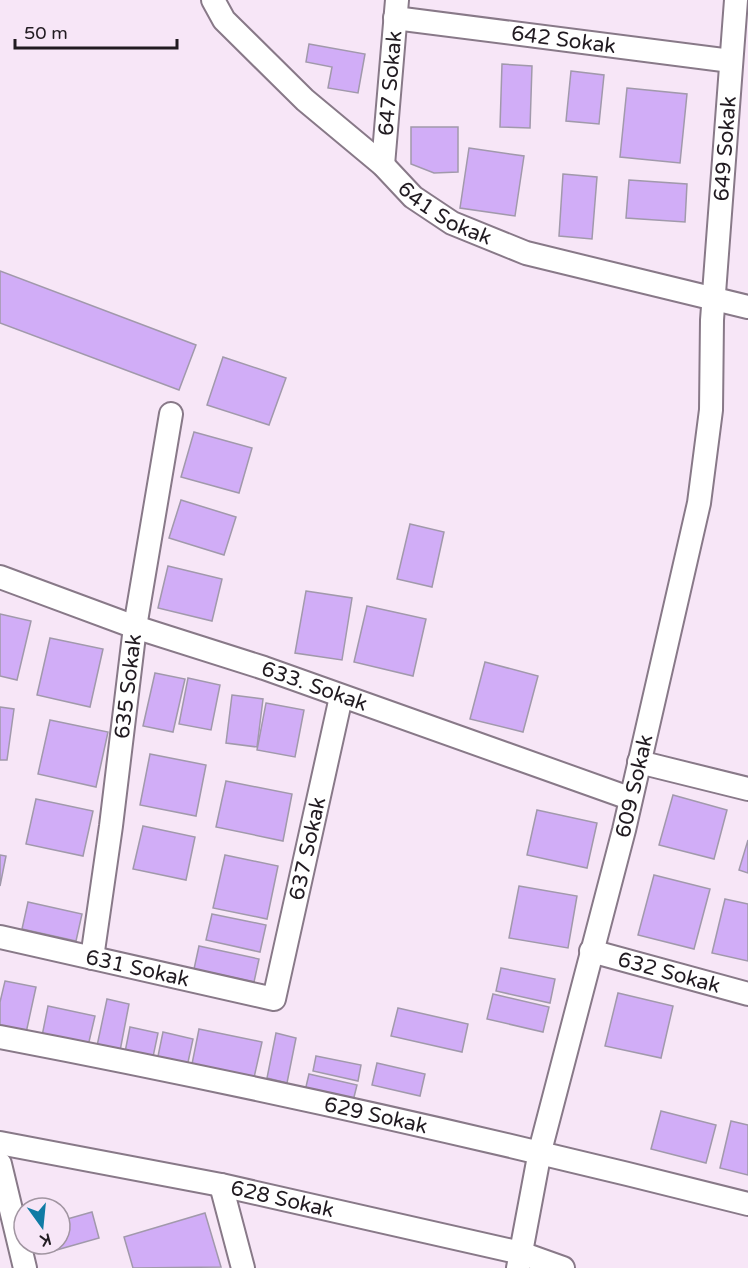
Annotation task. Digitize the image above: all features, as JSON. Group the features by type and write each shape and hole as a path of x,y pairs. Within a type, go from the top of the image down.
{"street":[{"name":"641 Sokak","path":"213,0 224,20 305,100 383,165 414,196 452,223 515,248 748,307"},
{"name":"649 Sokak","path":"714,298 736,0"},
{"name":"647 Sokak","path":"383,165 396,9"},
{"name":"642 Sokak","path":"396,9 731,61"},
{"name":"609 Sokak","path":"519,1261 540,1151 624,830 629,798 699,503 711,410 714,298"},
{"name":"635 Sokak","path":"92,958 111,826 135,627 171,414"},
{"name":"633. Sokak","path":"0,577 135,627 264,668 629,798"},
{"name":"637 Sokak","path":"274,999 341,697"},
{"path":"639,762 748,789"},
{"name":"631 Sokak","path":"0,937 274,999"},
{"name":"632 Sokak","path":"591,951 748,994"},
{"name":"629 Sokak","path":"0,1037 219,1079 540,1151 748,1204"},
{"name":"628 Sokak","path":"0,1143 221,1185 519,1261 563,1268"},
{"path":"0,1164 25,1268"},
{"path":"221,1185 243,1268"}],"building":[{"path":"309,44 365,54 358,93 328,88 332,67 306,62"},
{"path":"502,64 532,66 530,128 500,127"},
{"path":"571,71 604,75 599,124 566,121"},
{"path":"627,88 687,94 680,163 620,157"},
{"path":"411,127 458,127 458,172 434,173 411,164"},
{"path":"469,148 524,156 515,216 460,208"},
{"path":"563,174 597,177 592,239 559,236"},
{"path":"629,180 687,184 685,222 626,218"},
{"path":"0,271 196,345 179,390 0,323"},
{"path":"223,357 286,378 269,425 207,405"},
{"path":"194,432 252,448 239,493 181,477"},
{"path":"181,500 236,517 224,555 169,538"},
{"path":"410,524 444,532 432,587 397,579"},
{"path":"168,566 222,579 212,621 158,608"},
{"path":"306,591 352,598 342,660 295,653"},
{"path":"367,606 426,619 413,676 354,662"},
{"path":"0,614 31,621 17,680 0,676"},
{"path":"50,638 103,649 90,707 37,695"},
{"path":"485,662 538,676 523,732 470,719"},
{"path":"155,673 185,679 173,732 143,726"},
{"path":"188,678 220,685 211,730 179,724"},
{"path":"232,695 263,699 257,747 226,743"},
{"path":"266,703 304,710 295,757 257,750"},
{"path":"0,707 14,709 7,760 0,760"},
{"path":"50,720 108,732 96,787 38,774"},
{"path":"150,754 206,765 196,816 140,805"},
{"path":"226,781 292,794 283,841 216,827"},
{"path":"673,795 727,810 714,859 659,845"},
{"path":"36,799 93,811 83,856 26,844"},
{"path":"537,810 597,823 587,868 527,855"},
{"path":"143,826 195,837 186,880 133,869"},
{"path":"748,840 748,873 739,870"},
{"path":"0,855 6,856 0,886"},
{"path":"225,855 278,866 267,919 213,908"},
{"path":"654,875 710,889 694,949 638,935"},
{"path":"519,886 577,896 568,948 509,938"},
{"path":"725,899 748,904 748,961 712,953"},
{"path":"28,902 82,914 76,941 22,929"},
{"path":"212,914 266,925 260,952 206,940"},
{"path":"199,946 259,959 254,982 194,969"},
{"path":"501,968 555,979 550,1003 496,991"},
{"path":"5,981 36,987 26,1033 0,1027 0,1002"},
{"path":"618,993 673,1006 661,1058 605,1046"},
{"path":"493,994 549,1007 543,1032 487,1019"},
{"path":"107,999 129,1004 120,1051 97,1046"},
{"path":"48,1006 95,1016 88,1046 42,1036"},
{"path":"398,1008 468,1024 462,1052 391,1036"},
{"path":"130,1027 158,1033 153,1057 125,1052"},
{"path":"199,1029 262,1042 253,1082 191,1069"},
{"path":"163,1032 193,1039 187,1067 157,1061"},
{"path":"276,1033 296,1038 287,1083 267,1078"},
{"path":"316,1056 361,1065 358,1081 313,1071"},
{"path":"377,1063 425,1074 420,1096 372,1085"},
{"path":"309,1074 357,1085 353,1101 305,1091"},
{"path":"661,1111 716,1125 706,1163 651,1149"},
{"path":"731,1121 748,1125 748,1175 720,1168"},
{"path":"92,1212 99,1238 72,1246 72,1218"},
{"path":"205,1213 221,1267 133,1268 124,1237"}]}
